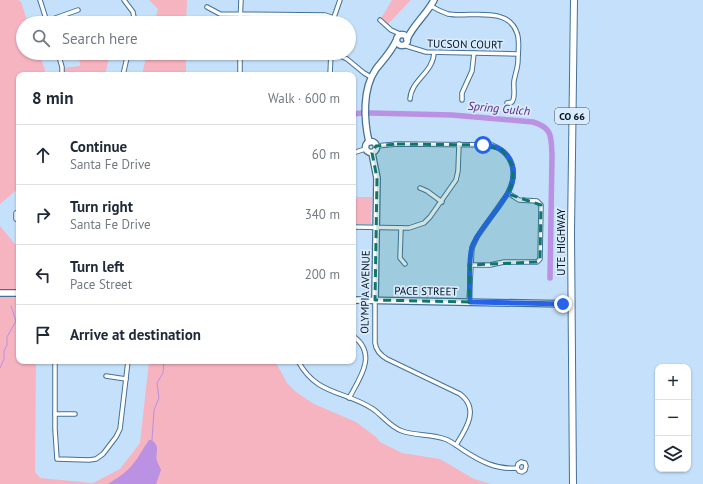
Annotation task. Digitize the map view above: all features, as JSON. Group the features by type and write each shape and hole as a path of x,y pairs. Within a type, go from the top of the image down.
{"main road":[{"name":"UTE HIGHWAY","path":"573,484 571,304 574,0"}],"street":[{"path":"40,0 45,16"},
{"path":"124,0 133,12 134,16"},
{"path":"240,14 241,0"},
{"path":"335,16 340,0"},
{"path":"365,149 366,144 369,142 366,123 366,97 367,88 371,77 388,54 402,40 432,3 443,12 451,14 496,15 510,22 517,32 518,69 514,81 514,99 512,102 507,103"},
{"path":"207,7 220,14 328,16"},
{"path":"62,16 78,10"},
{"name":"TUCSON COURT","path":"380,20 412,48 421,52 518,54"},
{"path":"410,99 410,91 431,66 434,53"},
{"path":"462,100 462,93 472,71 474,53"},
{"path":"60,60 62,72"},
{"path":"124,72 126,60"},
{"path":"240,60 240,72"},
{"path":"330,72 331,60"},
{"path":"349,60 371,77"},
{"path":"369,142 374,143 376,146 397,144 492,145 502,150 507,155 513,166 512,186 476,239 472,248 470,265 470,302"},
{"path":"356,227 401,228 415,227 424,223 442,202 458,176 459,144"},
{"path":"365,149 367,152 372,153 375,151 376,146"},
{"path":"356,152 365,149"},
{"name":"OLYMPIA AVENUE","path":"372,153 377,174 374,343 380,354 387,359 460,394 467,401 470,410 470,419 456,445"},
{"path":"420,188 442,202"},
{"path":"470,265 490,265 504,262 537,262 540,259 541,205 537,201 519,200 508,193"},
{"path":"401,228 400,258 405,264"},
{"path":"0,293 16,293"},
{"name":"PACE STREET","path":"356,300 571,304"},
{"path":"349,398 364,369 366,361 363,346 356,339"},
{"path":"56,364 55,414 57,460 89,460 98,458 116,437 119,431 128,364"},
{"path":"300,364 303,371 320,386 374,410 400,430 442,438 483,462 503,468 517,468"},
{"path":"106,376 126,379"},
{"path":"55,414 75,414"}],"highlighted area":[{"path":"397,144 483,145 502,150 513,166 513,181 508,194 541,205 540,259 537,262 470,265 469,302 375,300 377,178 372,153 376,146"}],"shaded area":[{"path":"0,0 18,0 21,2 26,16 16,16 16,60 41,60 45,70 45,72 16,72 16,191 0,204"},
{"path":"149,0 187,0 186,16 156,16 158,9"},
{"path":"392,0 411,0 386,26 380,20"},
{"path":"79,60 108,60 106,72 62,72 62,68 80,66"},
{"path":"145,60 186,60 186,72 143,72"},
{"path":"356,197 372,197 371,224 356,224"},
{"path":"0,226 16,245 16,364 36,364 35,472 40,478 93,483 120,469 140,443 149,364 277,364 287,383 296,392 314,404 356,422 376,437 380,442 402,453 440,459 474,479 491,484 0,484"},
{"path":"149,440 152,440 156,445 157,461 161,470 156,484 108,484 130,467"}],"waterway":[{"name":"Spring Gulch","path":"356,114 362,113"},
{"name":"Spring Gulch","path":"370,113 452,115 533,122 540,124 548,130 551,138 552,155 550,278"},
{"path":"0,368 4,359 7,337 16,321 11,306"},
{"path":"152,440 154,410 159,398 157,383 163,373 164,364"}],"route":[{"path":"483,145 492,145 502,150 507,155 513,166 513,181 508,193 477,237 472,248 470,302 563,304"}]}
